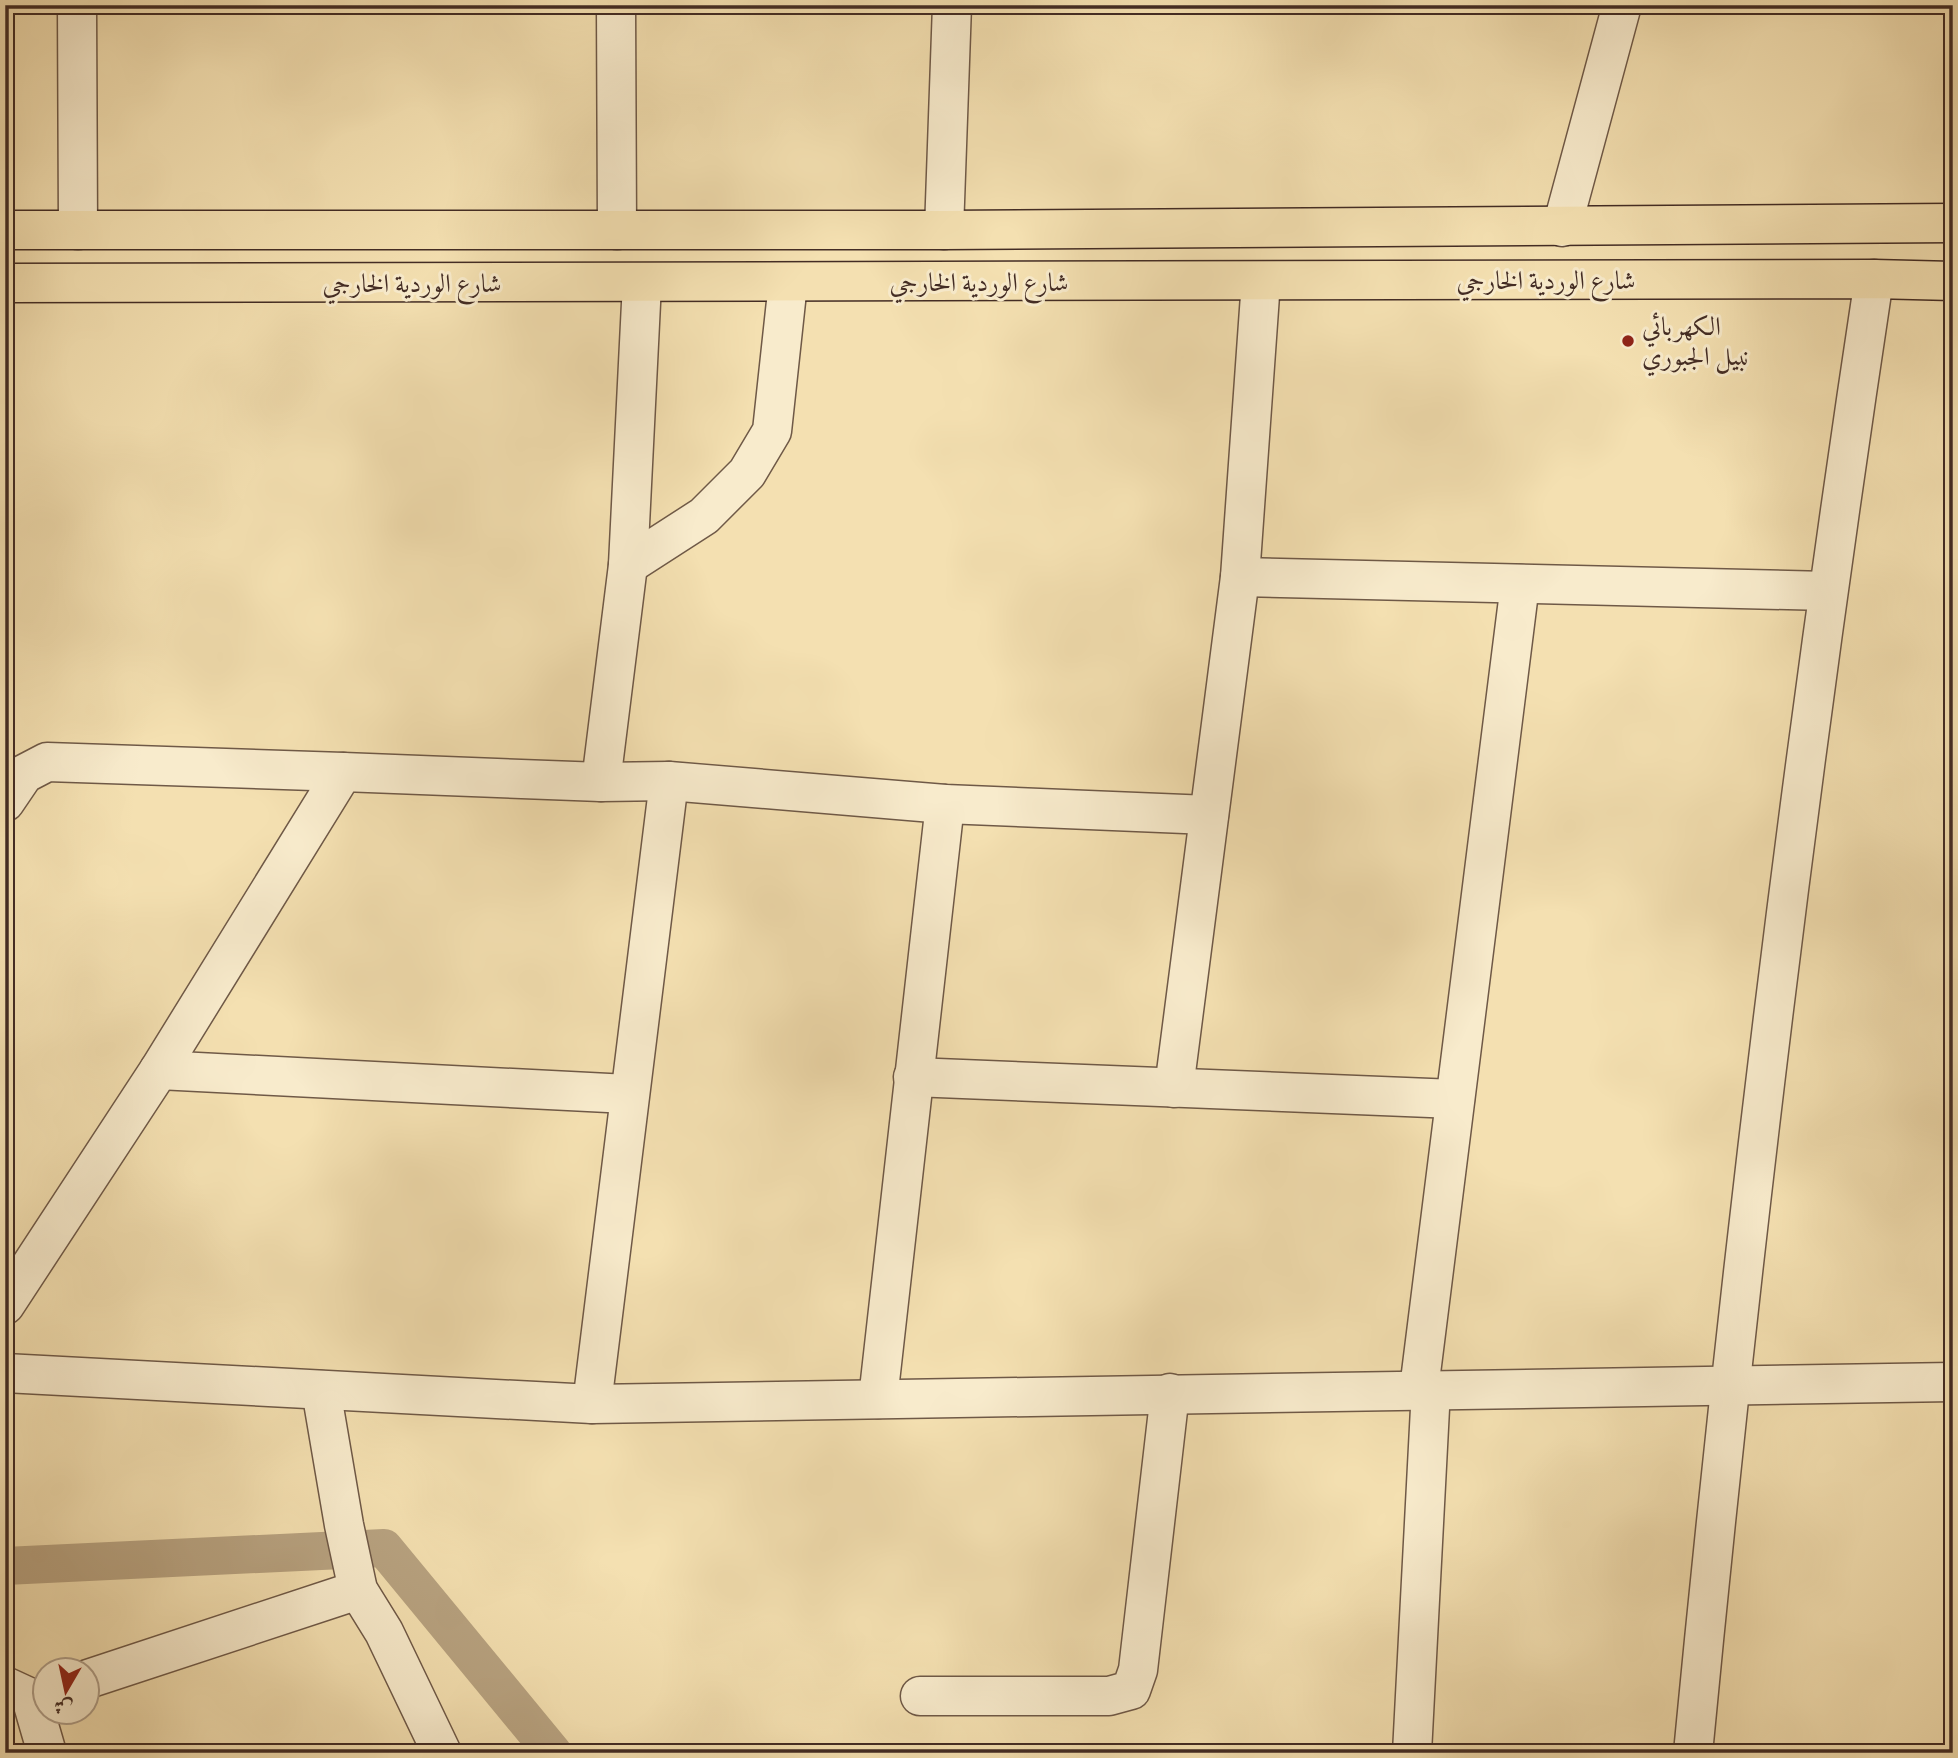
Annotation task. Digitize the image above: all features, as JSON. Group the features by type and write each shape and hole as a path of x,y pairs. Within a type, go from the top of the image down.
{"main road":[{"name":"شارع الوردية الخارجي","path":"5,230 944,230 1953,223"},
{"path":"290,230 302,241 307,255 304,269 290,283"},
{"path":"509,283 495,264 495,249 506,235 514,230"},
{"name":"شارع الوردية الخارجي","path":"5,283 1953,281"}],"street":[{"path":"77,5 78,230"},
{"path":"616,5 617,230"},
{"path":"944,230 952,5"},
{"path":"1562,227 1622,5"},
{"path":"1693,1753 1728,1386 1827,591 1874,279"},
{"path":"1174,1088 1240,577 1261,281"},
{"path":"601,782 628,565 642,283"},
{"path":"628,565 704,516 747,473 772,431 788,283"},
{"path":"1240,577 1827,591"},
{"path":"1412,1753 1425,1389 1455,1099 1520,584"},
{"path":"5,802 24,774 47,762 601,782 669,781 945,804 1209,815"},
{"path":"5,1305 159,1070 343,772"},
{"path":"592,1404 628,1094 669,781"},
{"path":"878,1399 945,804"},
{"path":"159,1070 628,1094"},
{"path":"913,1077 1455,1099"},
{"path":"5,1373 592,1404 1953,1382"},
{"path":"321,1390 358,1590 384,1632 442,1753"},
{"path":"920,1696 1109,1696 1131,1690 1138,1670 1170,1393"},
{"path":"102,1674 358,1590"},
{"path":"27,1692 47,1753"}],"waterway":[{"path":"5,1566 384,1548 553,1753"}],"place":[{"name":"الكهربائي نبيل الجبوري","path":"1628,341"}]}
